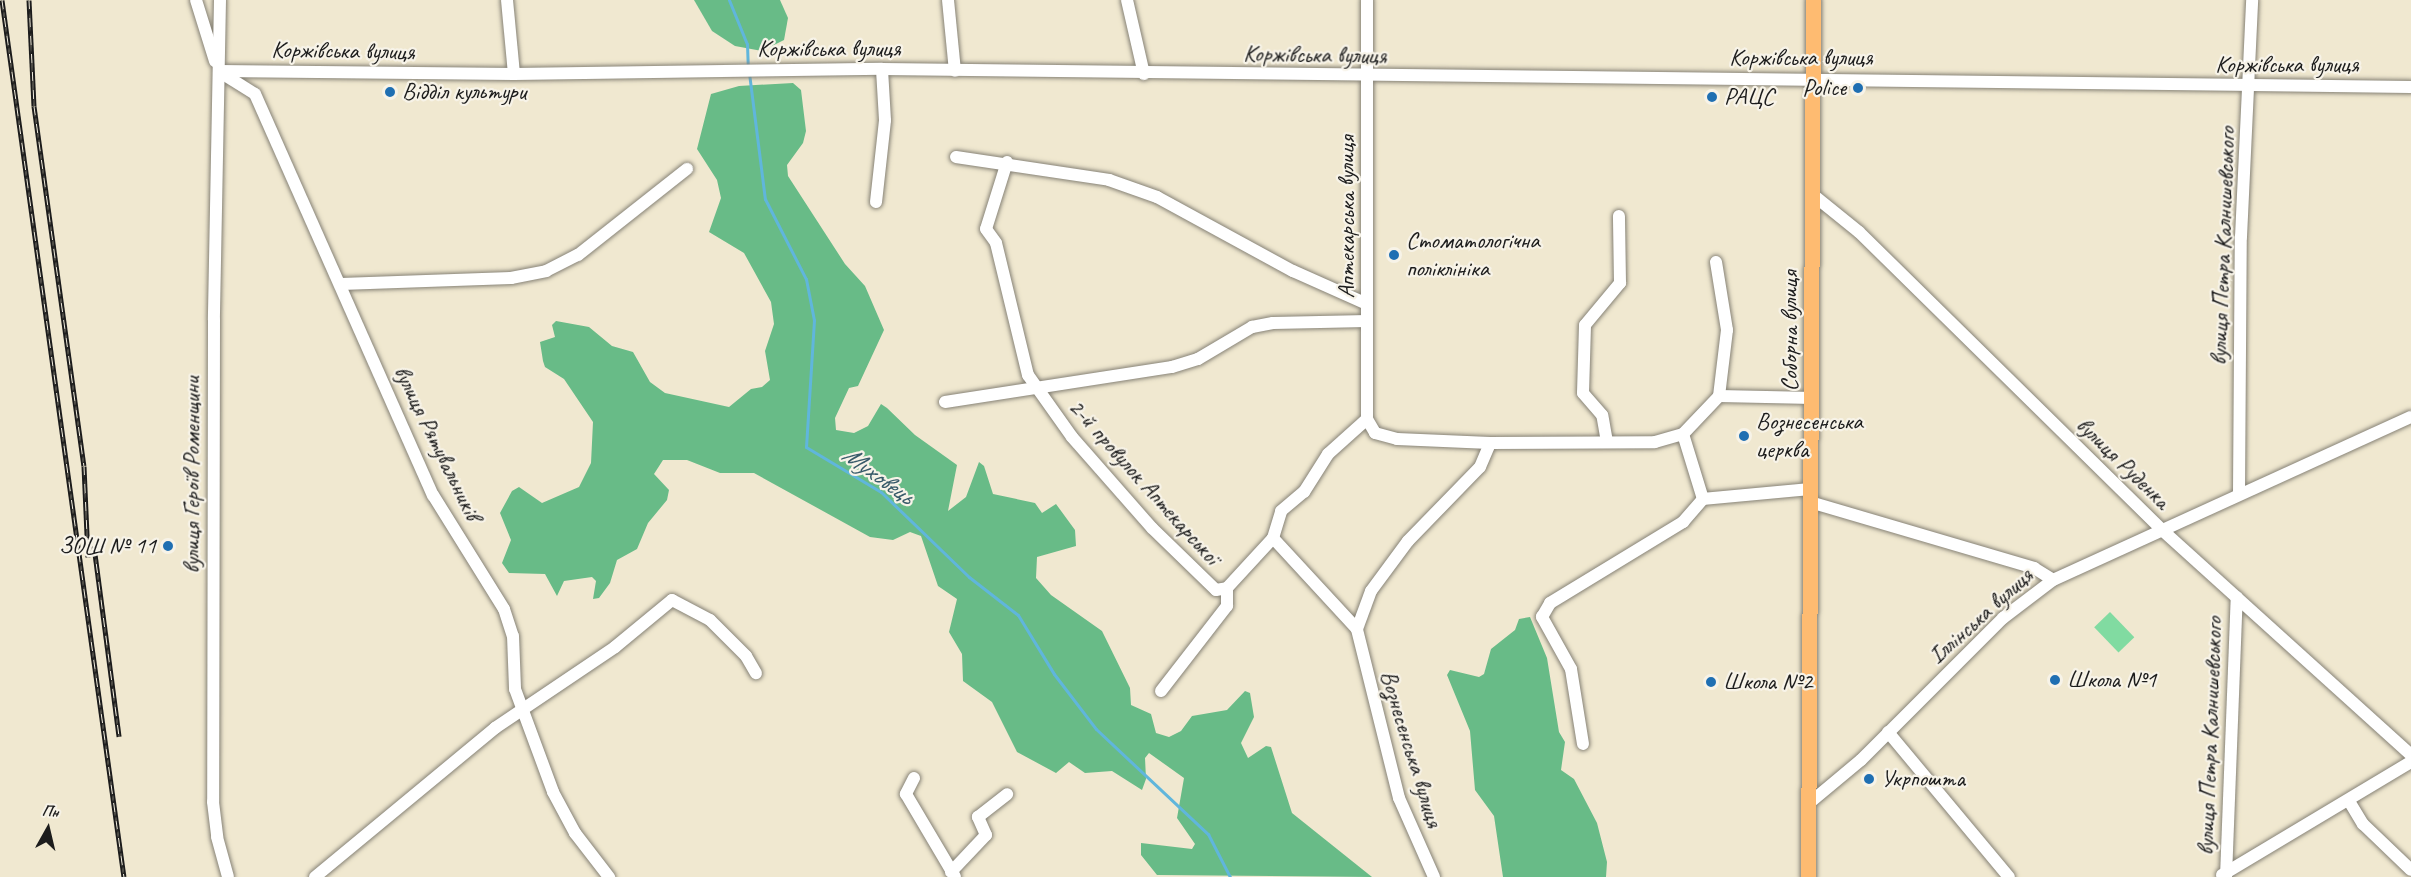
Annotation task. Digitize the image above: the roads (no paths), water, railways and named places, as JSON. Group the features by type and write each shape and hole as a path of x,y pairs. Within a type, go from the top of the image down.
{"main road":[{"name":"Соборна вулиця","path":"1808,877 1810,496 1813,398 1813,0"}],"street":[{"name":"вулиця Героїв Роменщини","path":"196,0 219,71"},
{"name":"вулиця Героїв Роменщини","path":"220,0 213,802 217,837 228,877"},
{"path":"507,0 514,74"},
{"path":"948,0 956,71"},
{"path":"1127,0 1144,74"},
{"name":"Аптекарська вулиця","path":"1367,0 1367,419 1375,433 1397,440 1490,443"},
{"name":"вулиця Петра Калнишевського","path":"2239,493 2241,237 2252,0"},
{"name":"Коржівська вулиця","path":"219,71 514,74 882,69 1144,74 1813,78 2411,87"},
{"path":"876,202 885,120 882,69"},
{"name":"вулиця Рятувальників","path":"219,71 255,94 433,495 504,609 513,636 515,689 521,711 553,792 575,833 609,877"},
{"path":"956,157 1007,162 1109,180 1157,197 1293,271 1367,304"},
{"path":"1007,162 986,229 996,243 1028,375 1037,390"},
{"path":"341,284 511,278 546,271 578,255 687,170"},
{"name":"вулиця Руденка","path":"1812,194 1859,232 2161,529 2411,755"},
{"path":"1607,442 1602,415 1583,393 1585,325 1620,283 1619,216"},
{"path":"1357,629 1371,591 1408,541 1480,467 1490,443 1655,442 1683,434 1719,396 1727,330 1716,262"},
{"name":"2-й провулок Аптекарської","path":"945,402 1037,390 1172,367 1198,358 1252,327 1273,322 1366,321"},
{"name":"2-й провулок Аптекарської","path":"1037,390 1072,437 1152,528 1216,590 1227,588"},
{"path":"1719,396 1813,398"},
{"name":"Іллінська вулиця","path":"1807,805 1888,732 2003,618 2053,580 2239,493 2411,417"},
{"path":"1161,691 1227,606 1227,588 1273,538 1281,511 1304,492 1328,454 1367,419"},
{"path":"1683,434 1702,500"},
{"path":"1583,744 1571,669 1542,617 1550,603 1683,522 1702,500 1810,496 2034,568 2053,580"},
{"name":"Вознесенська вулиця","path":"1273,538 1357,629 1399,798 1434,877"},
{"name":"вулиця Петра Калнишевського","path":"2224,876 2237,597"},
{"path":"315,877 521,711 615,647 672,600 710,620 746,656 756,673"},
{"path":"1888,732 2009,877"},
{"path":"2224,876 2411,762"},
{"path":"914,778 906,794 953,874 986,835 978,817 1007,794"},
{"path":"2349,801 2363,824 2411,870"}],"waterway":[{"name":"Муховець","path":"729,0 747,44 748,67"},
{"name":"Муховець","path":"749,73 765,199 806,279 814,320 806,447 881,492 969,577 1018,615 1054,674 1096,729 1208,834 1230,877"}],"railway":[{"path":"2,0 124,877"},
{"path":"29,0 34,106 84,466 88,557"},
{"path":"94,546 119,736"}],"place":[{"name":"Police","path":"1858,88"},
{"name":"Відділ культури","path":"390,92"},
{"name":"РАЦС","path":"1712,97"},
{"name":"Стоматологічна поліклініка","path":"1394,255"},
{"name":"Вознесенська церква","path":"1744,436"},
{"name":"ЗОШ № 11","path":"168,546"},
{"name":"Школа №1","path":"2055,680"},
{"name":"Школа №2","path":"1711,682"},
{"name":"Укрпошта","path":"1869,779"}]}
